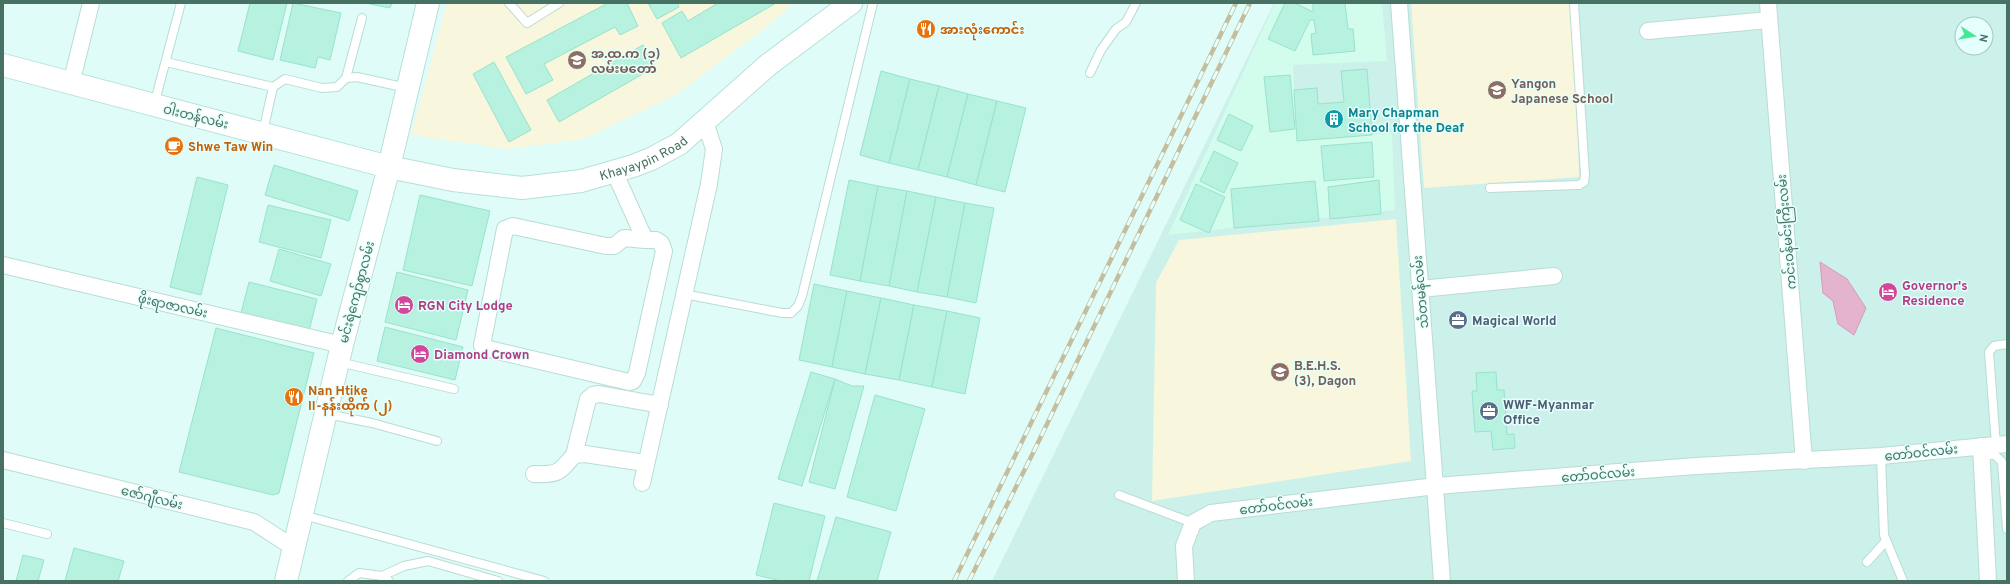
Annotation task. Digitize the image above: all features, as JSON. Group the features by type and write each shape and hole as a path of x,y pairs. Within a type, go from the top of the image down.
{"main road":[{"name":"မင်းရဲကျော်စွာလမ်း","path":"286,581 340,354 389,167 428,3"},
{"name":"Khayaypin Road","path":"389,167 453,180 522,188 581,180 651,159 679,144 768,65 851,3"},
{"name":"ဝါးတန်လမ်း","path":"3,65 389,167"}],"street":[{"path":"71,84 91,3"},
{"name":"သံတမန်လမ်း","path":"1399,3 1442,581"},
{"name":"ကင်းဝန်မင်းကြီးလမ်း","path":"1768,3 1804,461"},
{"path":"1648,31 1769,20"},
{"path":"642,483 709,184 714,149 705,122"},
{"path":"614,171 645,240"},
{"path":"513,226 606,246 614,246 624,238 645,240 656,240 661,243 664,251 637,373 633,381 629,382 586,373 488,349 482,345 505,229 513,226"},
{"name":"ဖိုးရာဇာလမ်း","path":"3,265 340,354"},
{"path":"1420,289 1554,276"},
{"path":"534,474 553,475 561,472 574,455 588,399 593,395 599,394 660,405"},
{"path":"1988,581 1991,447"},
{"name":"တော်ဝင်လမ်း","path":"1193,523 1211,513 1436,486 1688,467 1881,456 1991,447"},
{"path":"574,455 585,454 646,463"},
{"name":"ဇော်ဂျီလမ်း","path":"3,460 254,522 294,548"},
{"path":"1186,581 1184,546 1193,523"}],"lane":[{"path":"154,105 181,3"},
{"path":"509,3 527,23 559,3"},
{"path":"684,294 791,313 798,306 802,296 873,3"},
{"path":"1090,73 1101,50 1116,30 1126,22 1136,3"},
{"path":"1490,188 1579,185 1584,182 1585,175 1574,3"},
{"path":"346,78 362,18"},
{"path":"166,62 273,87 286,79 322,88 336,86 346,78 356,77 407,88"},
{"path":"263,133 273,87"},
{"path":"2007,344 1994,346 1989,352 1991,447 1995,455 2002,462 2007,529"},
{"path":"340,354 454,388"},
{"path":"326,414 372,423 436,441"},
{"path":"1881,456 1884,535 1903,581"},
{"path":"1119,494 1193,523"},
{"path":"302,515 544,581"},
{"path":"3,523 47,534"},
{"path":"1867,562 1886,541"},
{"path":"348,581 359,573 385,579 404,566 428,561 498,581"}],"shaded area":[{"name":"အ.ထ.က (၁) လမ်းမတော်","path":"447,3 794,3 768,26 677,94 584,139 508,149 411,135"},
{"path":"1274,3 2007,3 2007,581 992,581"},
{"path":"1275,3 1382,3 1387,61 1293,65 1297,141 1392,133 1395,210 1168,235"},
{"name":"Yangon Japanese School","path":"1411,3 1574,3 1579,177 1424,188"},
{"name":"B.E.H.S. (3), Dagon","path":"1396,219 1411,461 1152,501 1156,283 1179,240"},
{"path":"1820,262 1847,279 1866,308 1854,335 1838,324 1833,301 1823,293"}],"building":[{"path":"250,3 287,3 273,60 238,51"},
{"path":"293,3 341,13 330,60 318,57 315,68 280,60"},
{"path":"365,3 392,3 390,8"},
{"path":"608,3 627,3 638,26 620,35 615,27 544,64 553,80 526,94 506,57"},
{"path":"648,3 677,3 679,7 657,19"},
{"path":"718,3 776,3 681,58 662,23 682,11 688,21"},
{"path":"1285,3 1295,3 1313,12 1313,3 1345,3 1348,29 1353,29 1355,51 1313,55 1311,34 1316,33 1314,20 1310,20 1295,51 1268,39"},
{"path":"643,45 655,67 559,122 547,100"},
{"path":"494,62 531,130 509,142 473,74"},
{"name":"Mary Chapman School for the Deaf","path":"1367,69 1372,135 1297,141 1294,90 1317,88 1318,104 1344,102 1341,71"},
{"path":"881,71 910,79 889,163 860,155"},
{"path":"1290,75 1295,129 1270,132 1264,77"},
{"path":"910,79 939,86 918,170 889,163"},
{"path":"939,86 968,94 947,177 918,170"},
{"path":"968,94 997,101 976,185 947,177"},
{"path":"997,101 1026,108 1005,192 976,185"},
{"path":"1229,114 1253,126 1241,151 1217,140"},
{"path":"1372,142 1374,177 1324,181 1321,146"},
{"path":"1214,151 1238,163 1224,193 1200,181"},
{"path":"274,165 358,191 349,221 265,195"},
{"path":"197,177 228,185 201,295 170,287"},
{"path":"849,180 878,186 860,281 830,275"},
{"path":"1379,180 1381,214 1330,219 1328,187"},
{"path":"1315,181 1319,221 1234,228 1231,189"},
{"path":"1196,184 1225,197 1209,233 1180,220"},
{"path":"878,186 907,191 889,286 860,281"},
{"path":"907,191 936,197 917,292 889,286"},
{"path":"420,195 490,211 472,286 403,270"},
{"path":"936,197 965,203 947,297 917,292"},
{"path":"965,203 994,208 976,303 947,297"},
{"path":"268,205 331,220 321,258 259,242"},
{"path":"279,249 331,264 321,296 270,281"},
{"path":"397,272 468,290 456,340 385,322"},
{"path":"249,282 317,299 309,331 241,313"},
{"path":"814,284 847,291 832,367 799,360"},
{"path":"847,291 881,298 865,374 832,367"},
{"path":"881,298 914,305 899,380 865,374"},
{"path":"914,305 947,311 932,387 899,380"},
{"path":"947,311 980,318 965,394 932,387"},
{"name":"Diamond Crown","path":"385,327 463,347 455,380 377,361"},
{"path":"216,328 314,353 279,493 273,495 179,472"},
{"path":"811,372 835,379 802,486 778,479"},
{"name":"WWF-Myanmar Office","path":"1496,372 1497,390 1504,390 1507,435 1514,434 1515,448 1493,450 1491,431 1475,432 1472,391 1477,391 1476,373"},
{"path":"835,379 852,386 864,386 835,489 809,482"},
{"path":"875,395 925,409 896,511 847,497"},
{"path":"774,503 825,516 809,581 781,581 756,575"},
{"path":"836,517 891,532 877,581 817,581"},
{"path":"74,548 124,561 118,581 65,581"},
{"path":"23,555 44,560 38,581 16,581"}],"railway":[{"path":"954,581 1236,3"},
{"path":"969,581 1034,451 1250,3"}],"place":[{"name":"အားလုံးကောင်း","path":"926,29"},
{"name":"အ.ထ.က (၁) လမ်းမတော်","path":"577,60"},
{"name":"Yangon Japanese School","path":"1497,90"},
{"name":"Mary Chapman School for the Deaf","path":"1334,119"},
{"name":"Shwe Taw Win","path":"174,146"},
{"name":"Governor's Residence","path":"1888,292"},
{"name":"RGN City Lodge","path":"404,305"},
{"name":"Magical World","path":"1458,320"},
{"name":"Diamond Crown","path":"420,354"},
{"name":"B.E.H.S. (3), Dagon","path":"1280,372"},
{"name":"Nan Htike II-နန်းထိုက် (၂)","path":"294,397"},
{"name":"WWF-Myanmar Office","path":"1489,411"}]}
